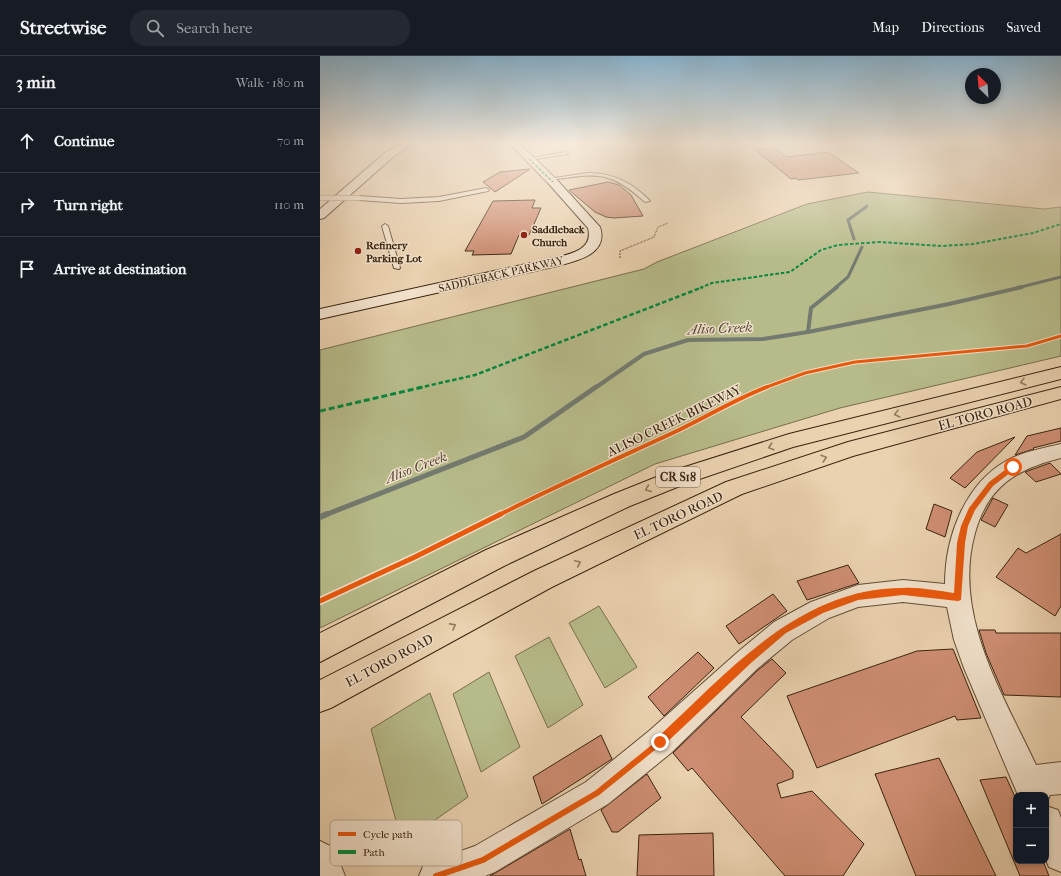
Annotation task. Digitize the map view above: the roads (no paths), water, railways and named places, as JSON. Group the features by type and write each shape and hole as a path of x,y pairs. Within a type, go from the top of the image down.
{"main road":[{"name":"EL TORO ROAD","path":"320,648 495,558 622,500 677,478 789,441 1061,373"},
{"name":"EL TORO ROAD","path":"320,697 543,579 734,488 848,450 1061,393"}],"street":[{"path":"320,215 354,182"},
{"name":"SADDLEBACK PARKWAY","path":"320,314 557,262 574,257 589,250 597,240 597,233 594,227 552,182"},
{"path":"1061,451 1041,456 1013,467 991,484 972,508 965,526 961,543 958,597 966,634 978,671 1031,788 1061,778"},
{"path":"436,876 483,860 597,793 660,742 748,660 783,631 820,610 858,596 903,591 958,597"},
{"path":"1049,828 1061,855"},
{"path":"320,858 328,876"}],"lane":[{"path":"622,182 647,201"},
{"path":"320,198 359,198 401,201 439,199 486,190"},
{"path":"385,226 396,268"}],"waterway":[{"path":"854,239 848,220 866,207"},
{"path":"835,288 848,277 862,247"},
{"name":"Aliso Creek","path":"1017,288 1061,277"},
{"path":"808,332 811,308 837,287"},
{"name":"Aliso Creek","path":"808,332 949,304 1022,287"},
{"name":"Aliso Creek","path":"595,388 644,354 688,340 763,339 808,332"},
{"name":"Aliso Creek","path":"325,515 524,437 596,387"},
{"name":"Aliso Creek","path":"320,517 327,514"}],"place":[{"name":"Saddleback Church","path":"524,235"},
{"name":"Refinery Parking Lot","path":"358,251"}]}
